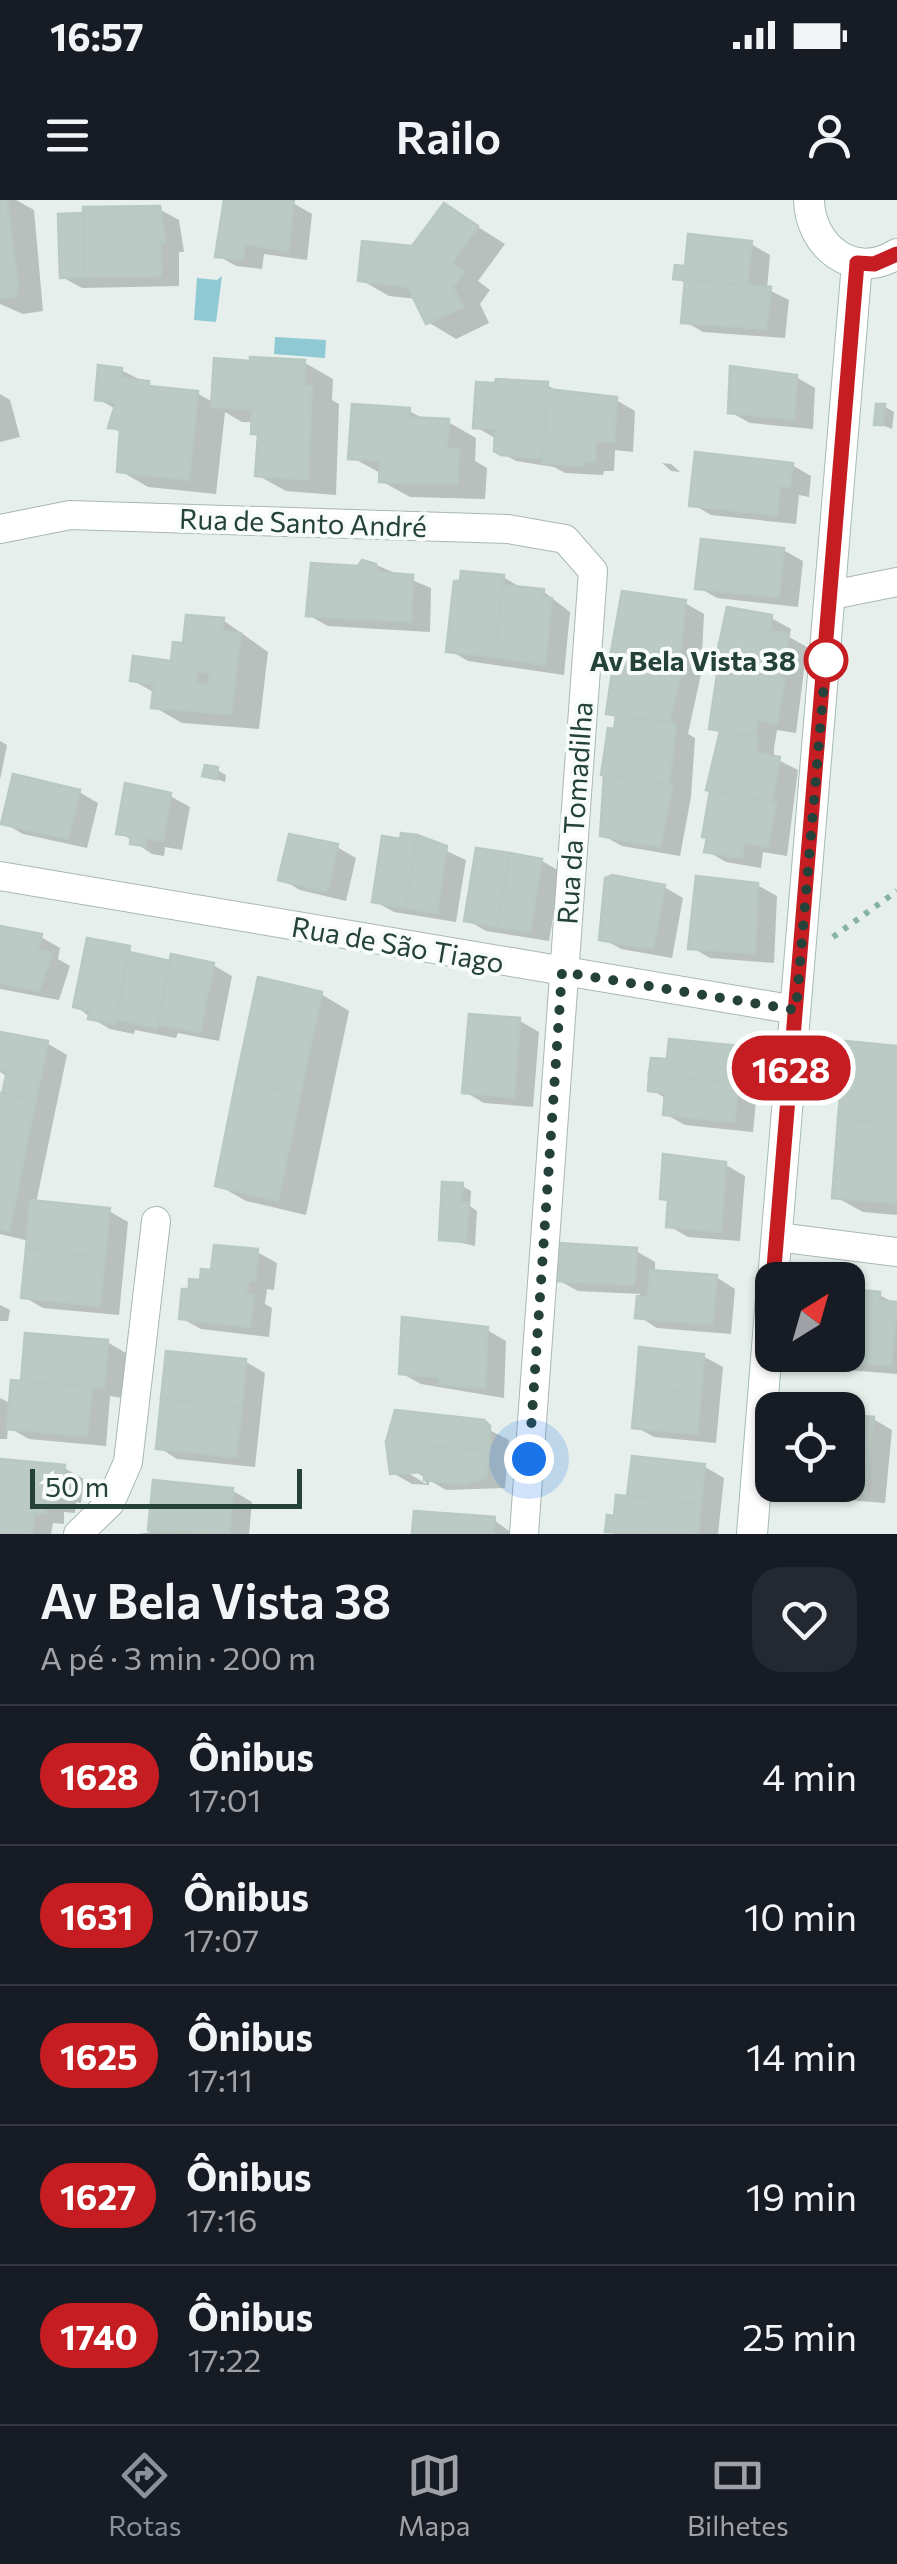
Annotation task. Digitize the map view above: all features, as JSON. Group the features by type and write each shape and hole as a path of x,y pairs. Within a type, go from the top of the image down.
{"street":[{"path":"809,200 810,218 826,248 857,263 874,264 897,254"},
{"path":"775,1262 857,263"},
{"name":"Rua de Santo André","path":"0,530 70,514 508,529 565,539 592,571"},
{"name":"Rua da Tomadilha","path":"524,1534 592,571"},
{"path":"832,595 897,582"},
{"name":"Rua de São Tiago","path":"0,876 562,972 796,995"},
{"path":"78,1534 110,1503 128,1462 156,1220"},
{"path":"777,1237 897,1252"},
{"path":"752,1534 766,1372"}],"path":[{"path":"796,995 836,934 897,891"}],"water":[{"path":"222,276 216,322 194,320 197,278 217,280"},
{"path":"275,337 326,340 325,358 274,354"}],"building":[{"path":"0,200 7,200 18,288 15,296 0,298"},
{"path":"224,200 294,200 288,251 245,244 243,259 215,257"},
{"path":"444,203 478,226 452,263 464,272 453,287 463,307 426,324 408,287 358,281 362,241 412,246"},
{"path":"160,206 165,242 160,242 161,276 85,277 83,207"},
{"path":"83,213 85,277 60,278 58,214"},
{"path":"688,234 752,241 747,285 673,279 675,265 685,266"},
{"path":"685,280 771,287 766,329 681,323"},
{"path":"250,357 305,360 304,386 312,386 308,480 255,476 258,434 251,434 252,409 211,407 214,358 250,361"},
{"path":"98,365 122,368 121,378 149,381 149,386 198,391 189,480 117,472 120,429 108,428 116,402 95,400"},
{"path":"730,366 797,375 794,419 728,413"},
{"path":"496,379 548,382 543,458 501,455 494,451 495,429 473,428 476,382 495,383"},
{"path":"547,389 617,397 614,442 596,441 595,462 585,461 584,466 543,463"},
{"path":"352,404 410,408 409,417 449,419 447,448 459,449 457,484 379,482 380,461 348,459"},
{"path":"876,404 885,404 883,425 874,425"},
{"path":"695,452 793,463 790,487 780,486 777,515 689,506"},
{"path":"701,539 784,548 779,597 695,589"},
{"path":"362,560 376,564 378,572 413,575 411,622 306,616 311,563 358,566"},
{"path":"461,571 504,575 495,657 446,652 454,581 460,581"},
{"path":"502,585 544,589 543,598 552,598 545,665 495,657"},
{"path":"622,591 686,600 679,661 611,652"},
{"path":"727,607 772,615 770,631 789,634 781,678 714,667"},
{"path":"186,615 224,618 222,631 241,633 231,714 151,708 154,684 130,681 133,656 171,661 173,642 183,643","holes":["197,671 210,672 208,685 196,684"]},
{"path":"615,652 683,662 669,723 606,714"},
{"path":"718,668 785,679 777,723 758,720 755,736 709,729"},
{"path":"616,716 676,724 669,785 601,775 608,728 614,729"},
{"path":"720,731 758,737 756,753 780,757 772,802 706,790"},
{"path":"205,765 218,767 216,779 202,776"},
{"path":"13,774 80,790 68,839 1,824"},
{"path":"604,775 672,785 660,847 600,836"},
{"path":"125,783 171,793 163,841 146,838 145,846 130,844 131,836 116,834"},
{"path":"710,791 776,802 768,847 744,842 742,858 704,852 707,838 702,837"},
{"path":"401,833 417,835 406,908 372,902 382,836 400,839"},
{"path":"289,834 338,844 327,892 278,880"},
{"path":"417,835 447,846 437,913 406,908"},
{"path":"476,848 510,853 497,927 464,921"},
{"path":"510,853 542,859 530,932 497,927"},
{"path":"612,875 665,885 653,949 599,940 605,878"},
{"path":"696,876 758,883 755,953 688,949"},
{"path":"0,926 42,934 38,950 52,953 39,991 0,983"},
{"path":"87,938 130,946 115,1024 88,1019 90,1011 73,1007"},
{"path":"129,952 170,961 157,1028 116,1020"},
{"path":"171,954 214,963 200,1032 158,1024"},
{"path":"258,977 322,992 300,1095 236,1081"},
{"path":"469,1014 520,1018 514,1097 462,1093"},
{"path":"0,1032 48,1041 36,1100 2,1094 7,1071 0,1070"},
{"path":"669,1039 742,1046 738,1084 649,1074 651,1058 667,1059"},
{"path":"845,1041 897,1046 897,1125 838,1119"},
{"path":"649,1074 738,1084 734,1122 663,1115 665,1093 648,1091"},
{"path":"236,1081 300,1095 278,1201 215,1186"},
{"path":"0,1093 36,1100 26,1149 0,1144"},
{"path":"838,1119 897,1125 897,1203 832,1198"},
{"path":"0,1144 26,1149 17,1194 0,1191"},
{"path":"663,1154 726,1162 721,1232 666,1227 668,1200 660,1199"},
{"path":"442,1182 463,1183 461,1202 469,1203 466,1242 439,1240"},
{"path":"0,1191 17,1194 9,1231 0,1229"},
{"path":"30,1200 110,1208 105,1257 26,1249"},
{"path":"558,1243 637,1248 634,1285 556,1281"},
{"path":"214,1245 258,1249 255,1280 248,1280 247,1294 254,1295 250,1327 179,1319 182,1289 189,1289 189,1279 200,1280 201,1269 211,1270"},
{"path":"26,1249 105,1257 100,1306 21,1298"},
{"path":"650,1270 717,1275 712,1324 635,1318 637,1296 648,1297"},
{"path":"865,1291 880,1292 880,1301 897,1302 891,1366 865,1364"},
{"path":"402,1317 488,1327 485,1388 439,1384 440,1377 399,1374"},
{"path":"25,1333 108,1340 104,1388 21,1381"},
{"path":"639,1347 704,1354 701,1393 636,1387"},
{"path":"166,1351 246,1359 242,1407 161,1399"},
{"path":"11,1380 92,1387 87,1436 7,1429"},
{"path":"636,1387 701,1393 697,1434 632,1428"},
{"path":"161,1399 242,1407 236,1457 156,1449"},
{"path":"395,1410 484,1420 490,1426 489,1451 386,1442"},
{"path":"865,1416 874,1417 869,1457 865,1456"},
{"path":"386,1442 489,1451 486,1477 464,1484 424,1480 424,1472 390,1474"},
{"path":"632,1456 705,1464 701,1504 627,1496"},
{"path":"865,1456 869,1457 865,1494"},
{"path":"0,1459 65,1465 62,1493 57,1493 56,1504 45,1503 45,1514 34,1513 32,1534 0,1533"},
{"path":"153,1480 233,1488 229,1534 148,1530"},
{"path":"616,1495 701,1504 698,1534 605,1532 607,1515 614,1516"},
{"path":"414,1511 495,1517 493,1534 412,1534"}],"bus line":[{"name":"1628","path":"775,1262 850,385 857,263 874,264 897,254"}],"place":[{"name":"Av Bela Vista 38","path":"826,660"}],"route":[{"path":"529,1459 562,972 796,1010 826,660"}]}
